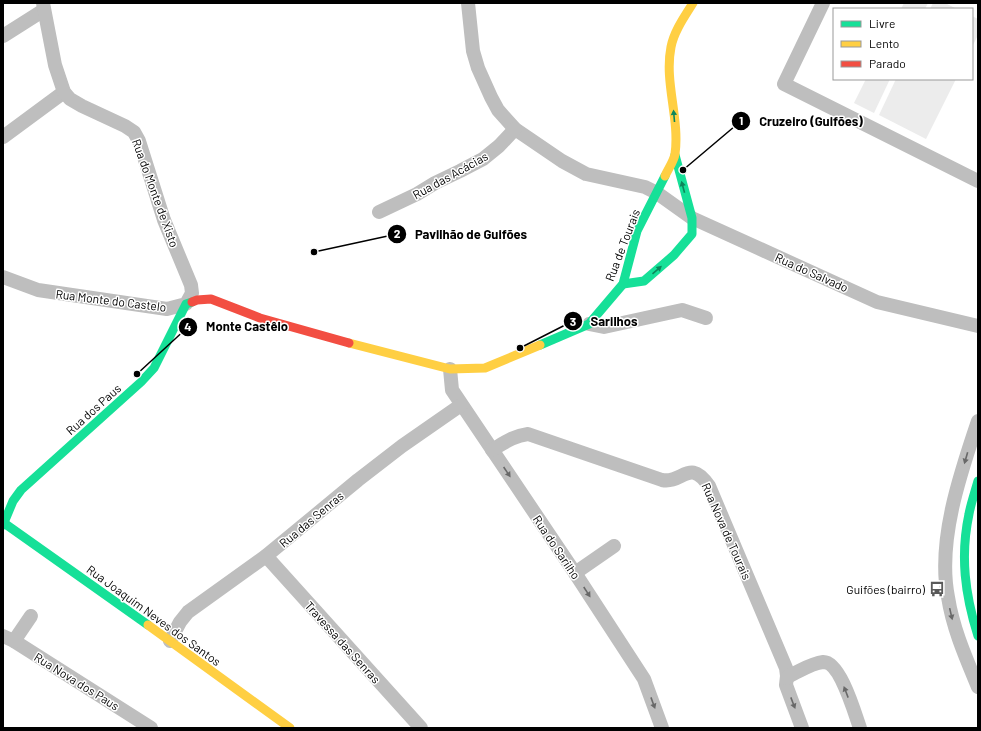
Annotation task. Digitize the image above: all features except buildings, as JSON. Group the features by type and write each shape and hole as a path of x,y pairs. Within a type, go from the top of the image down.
{"street":[{"name":"Rua do Salvado","path":"468,3 472,44 478,68 498,110 515,129 562,161 586,174 646,187 692,218 877,302 978,326"},
{"name":"Rua de Tourais","path":"450,369 485,368 589,324 623,284 637,231 675,155 675,126 670,78 671,46 676,33 693,3"},
{"path":"823,3 784,84 978,181"},
{"path":"3,36 44,7 56,65 64,92 3,137"},
{"name":"Rua do Monte de Xisto","path":"64,92 70,99 82,106 134,132 139,141 164,220 191,286 192,293 186,304"},
{"name":"Rua das Acácias","path":"379,212 417,194 435,182 483,159 499,146 515,129"},
{"path":"623,284 644,281 674,255 692,234 692,218 675,155"},
{"name":"Rua Monte do Castelo","path":"3,278 38,290 167,309 197,300 211,299 260,318 322,336 450,369"},
{"name":"Rua dos Paus","path":"3,523 20,490 141,382 154,368 186,304"},
{"path":"589,324 604,327 682,310 706,318"},
{"name":"Rua do Sarilho","path":"450,369 452,390 461,405 575,573 644,679 662,728"},
{"name":"Rua das Senras","path":"170,641 180,622 188,612 266,556 358,480 402,446 461,405"},
{"path":"978,422 951,510 947,538 946,568 947,596 954,626 978,687"},
{"name":"Rua Nova de Tourais","path":"492,450 509,439 528,434 662,480 667,481 690,472 698,474 704,479 709,486 786,668 786,685 802,728"},
{"path":"978,481 968,516 964,540 963,565 969,608 978,636"},
{"name":"Rua Joaquim Neves dos Santos","path":"3,523 121,605 290,728"},
{"path":"575,573 614,546"},
{"name":"Travessa das Senras","path":"266,556 421,728"},
{"path":"8,639 31,616"},
{"name":"Rua Nova dos Paus","path":"8,639 151,728"},
{"path":"787,678 818,664 824,662 829,663 834,667 842,681 860,728"}],"shaded area":[{"path":"904,3 928,3 926,8 902,8"},
{"path":"933,3 945,3 955,8 930,8"},
{"path":"973,16 978,19 978,35 973,45"},
{"path":"866,80 890,80 874,113 854,103"},
{"path":"896,80 956,80 926,139 879,115"}],"traffic: fast":[{"path":"623,284 644,281 674,255 692,234 692,218 675,155"},
{"path":"540,345 589,324 623,284 637,231 665,176"},
{"path":"3,525 13,501 21,490 141,382 154,368 186,304 192,302"},
{"path":"978,481 966,530 964,560 967,590 978,636"},
{"path":"4,523 148,625"}],"traffic: slow":[{"path":"665,176 675,154 676,141 676,127 669,74 671,47 677,29 693,3"},
{"path":"349,343 450,369 485,368 540,345"},
{"path":"148,625 290,728"}],"traffic: jam":[{"path":"192,302 211,299 260,318 349,343"}],"place":[{"name":"Cruzeiro (Guifões)","path":"683,170"},
{"name":"Pavilhão de Guifões","path":"314,252"},
{"name":"Sarilhos","path":"520,348"},
{"name":"Monte Castêlo","path":"137,374"},
{"name":"Guifões (bairro)","path":"937,589"}]}
